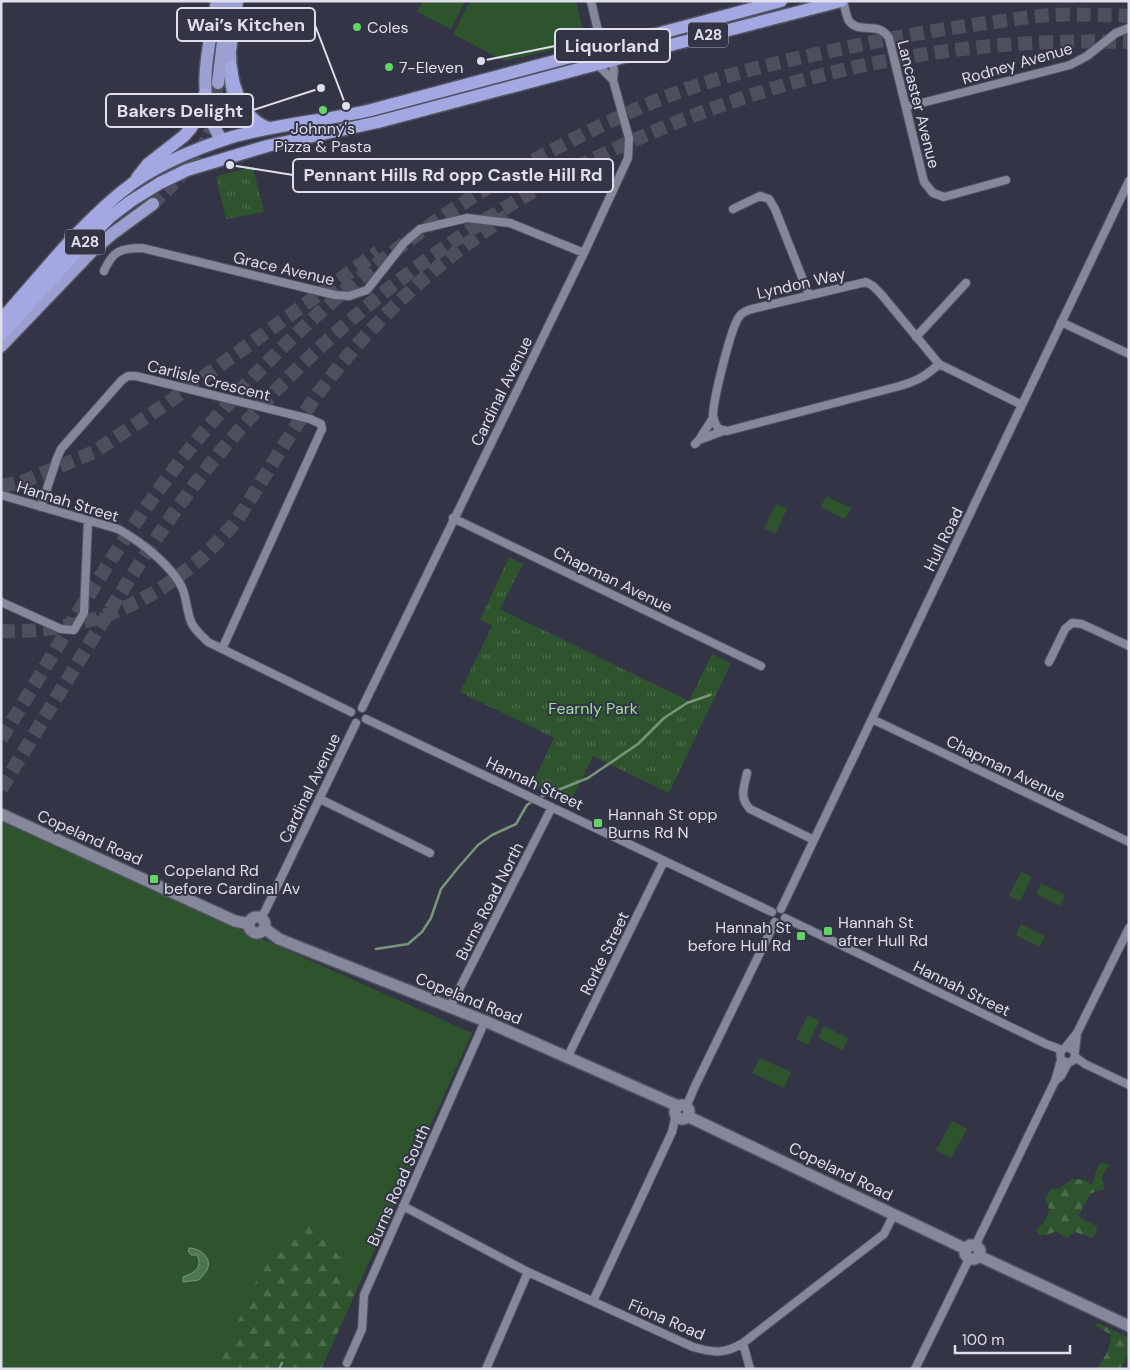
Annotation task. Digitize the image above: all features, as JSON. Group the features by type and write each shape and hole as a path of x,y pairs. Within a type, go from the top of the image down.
{"highway":[{"name":"A28","path":"1,335 100,226 131,200 187,170 266,146 378,122 782,1"},
{"name":"A28","path":"1,320 88,223 134,182 170,162 222,140 270,128 354,114 601,55 626,56 842,1"},
{"path":"231,67 236,90 245,108 257,123 270,128"},
{"path":"134,182 148,164 184,136 191,128 198,116 205,94"},
{"path":"222,140 233,148 266,146"}],"main road":[{"path":"217,1 205,94 216,132 222,140"},
{"path":"218,83 228,1"},
{"path":"205,94 211,106 217,111 225,113 232,110 236,102 231,86 231,39 237,1"},
{"path":"1,346 92,251 153,204"},
{"name":"Copeland Road","path":"1,814 235,921 249,924 253,918 262,923 267,932 287,943 486,1021 568,1056 1129,1326"}],"street":[{"name":"Cardinal Avenue","path":"362,708 453,518 584,253 628,158 629,138 613,80 601,55 591,1"},
{"name":"Lancaster Avenue","path":"842,1 848,19 852,24 862,28 879,29 886,34 892,46 924,182 933,193 944,197 1006,180"},
{"name":"Rodney Avenue","path":"906,107 1070,65 1087,56 1116,33 1129,28"},
{"name":"Cardinal Avenue","path":"601,55 614,70 613,80"},
{"name":"Hull Road","path":"781,909 1129,181"},
{"path":"733,208 760,196 769,199 775,209 809,295"},
{"name":"Grace Avenue","path":"104,270 114,254 126,248 142,248 335,295 349,296 367,290 404,243 420,229 467,218 510,223 584,253"},
{"name":"Lyndon Way","path":"939,364 926,376 914,382 723,431 697,442 713,418 714,406 731,338 740,316 751,309 866,282 881,294 939,364 1022,405"},
{"path":"916,337 966,283"},
{"path":"1062,322 1129,354"},
{"name":"Carlisle Crescent","path":"41,507 61,448 122,380 128,376 136,376 325,423 222,650"},
{"path":"713,418 717,428 723,431"},
{"name":"Hannah Street","path":"1,495 118,529 125,533 172,572 182,589 192,623 208,642 351,712"},
{"name":"Chapman Avenue","path":"453,518 761,666"},
{"path":"1,602 61,629 74,630 84,613 88,521"},
{"path":"1049,662 1065,629 1072,623 1082,624 1129,646"},
{"path":"355,708 362,708 366,714 366,719 363,722 356,723 350,717 351,712 355,708"},
{"name":"Hannah Street","path":"366,719 772,912"},
{"name":"Chapman Avenue","path":"872,719 1129,842"},
{"name":"Cardinal Avenue","path":"262,923 265,911 356,723"},
{"path":"747,773 743,794 744,802 750,809 814,840"},
{"path":"320,799 430,853"},
{"name":"Burns Road North","path":"450,1007 552,807"},
{"name":"Rorke Street","path":"568,1056 664,861"},
{"path":"776,909 781,909 785,913 786,918 781,923 775,922 771,918 772,912 776,909"},
{"name":"Hannah Street","path":"786,918 1129,1085"},
{"path":"593,1301 682,1111 775,922"},
{"path":"915,1369 993,1212 1077,1033 1129,928"},
{"name":"Burns Road South","path":"347,1363 362,1329 364,1295 486,1021"},
{"name":"Fiona Road","path":"403,1206 528,1272 693,1348 719,1352 732,1350 743,1343 884,1234 894,1214"},
{"path":"486,1369 528,1272"},
{"path":"743,1343 750,1369"}],"green space":[{"path":"423,1 465,1 451,29 417,12"},
{"path":"470,1 576,1 586,42 504,61 453,34"},
{"path":"253,167 264,212 226,219 216,176"},
{"path":"826,496 851,508 845,519 821,507"},
{"path":"776,504 787,509 775,534 764,528"},
{"name":"Fearnly Park","path":"509,557 523,564 500,609 689,701 712,654 731,663 669,793 593,756 570,803 532,785 554,738 460,692 492,626 480,620"},
{"path":"1,822 472,1033 321,1369 1,1369"},
{"path":"1021,872 1032,877 1020,901 1009,896"},
{"path":"1041,883 1065,895 1060,906 1036,894"},
{"path":"1021,924 1045,936 1040,947 1016,935"},
{"path":"808,1015 819,1021 808,1045 796,1039"},
{"path":"824,1026 848,1038 843,1050 818,1038"},
{"path":"760,1058 791,1072 784,1088 752,1073"},
{"path":"952,1121 967,1129 951,1158 936,1150"},
{"path":"1102,1162 1109,1165 1102,1177 1105,1190 1090,1194 1079,1215 1082,1219 1097,1226 1093,1238 1075,1232 1067,1238 1056,1231 1048,1235 1040,1235 1035,1230 1047,1216 1049,1208 1045,1199 1051,1189 1060,1188 1073,1179 1085,1180 1092,1185 1098,1166"},
{"path":"313,1222 341,1259 355,1294 321,1369 218,1369 252,1289 278,1238"},
{"path":"1098,1323 1129,1338 1129,1353 1120,1369 1097,1369 1110,1344 1110,1334 1094,1325"}],"shaded area":[{"path":"189,1248 204,1254 207,1257 208,1265 207,1270 199,1280 183,1282 183,1277 194,1272 199,1263 197,1255 191,1255 188,1251"}],"waterway":[{"path":"538,798 588,778 638,744 664,718 687,703 710,695"},
{"path":"376,949 408,944 422,932 431,918 441,889 457,869 478,845 492,835 516,824 527,805 533,801"},
{"path":"279,1369 282,1363"}],"tunnel":[{"path":"1,739 130,531 187,452 219,414 259,371 343,292 388,256 483,190 533,161 627,113 687,89 743,72 868,43 967,26 1050,15 1129,16"},
{"path":"1,789 137,568 186,496 221,451 310,357 408,274 515,202 628,143 748,96 872,64 1000,45 1129,42"},
{"path":"153,204 190,166 204,143 214,118 218,83"},
{"path":"1,631 36,630 70,625 102,616 132,604 161,588 188,569 214,546 237,520 307,409 352,351 392,308 414,288 459,250 507,216"},
{"path":"1,486 22,482 94,452 163,406 378,252"}],"place":[{"name":"Coles","path":"357,27"},
{"name":"Liquorland","path":"481,61"},
{"name":"7-Eleven","path":"389,67"},
{"name":"Bakers Delight","path":"321,88"},
{"name":"Wai’s Kitchen","path":"346,106"},
{"name":"Johnny's Pizza & Pasta","path":"323,110"},
{"name":"Pennant Hills Rd opp Castle Hill Rd","path":"230,165"},
{"name":"Hannah St opp Burns Rd N","path":"598,823"},
{"name":"Copeland Rd before Cardinal Av","path":"154,879"},
{"name":"Hannah St after Hull Rd","path":"828,931"},
{"name":"Hannah St before Hull Rd","path":"801,936"}]}
